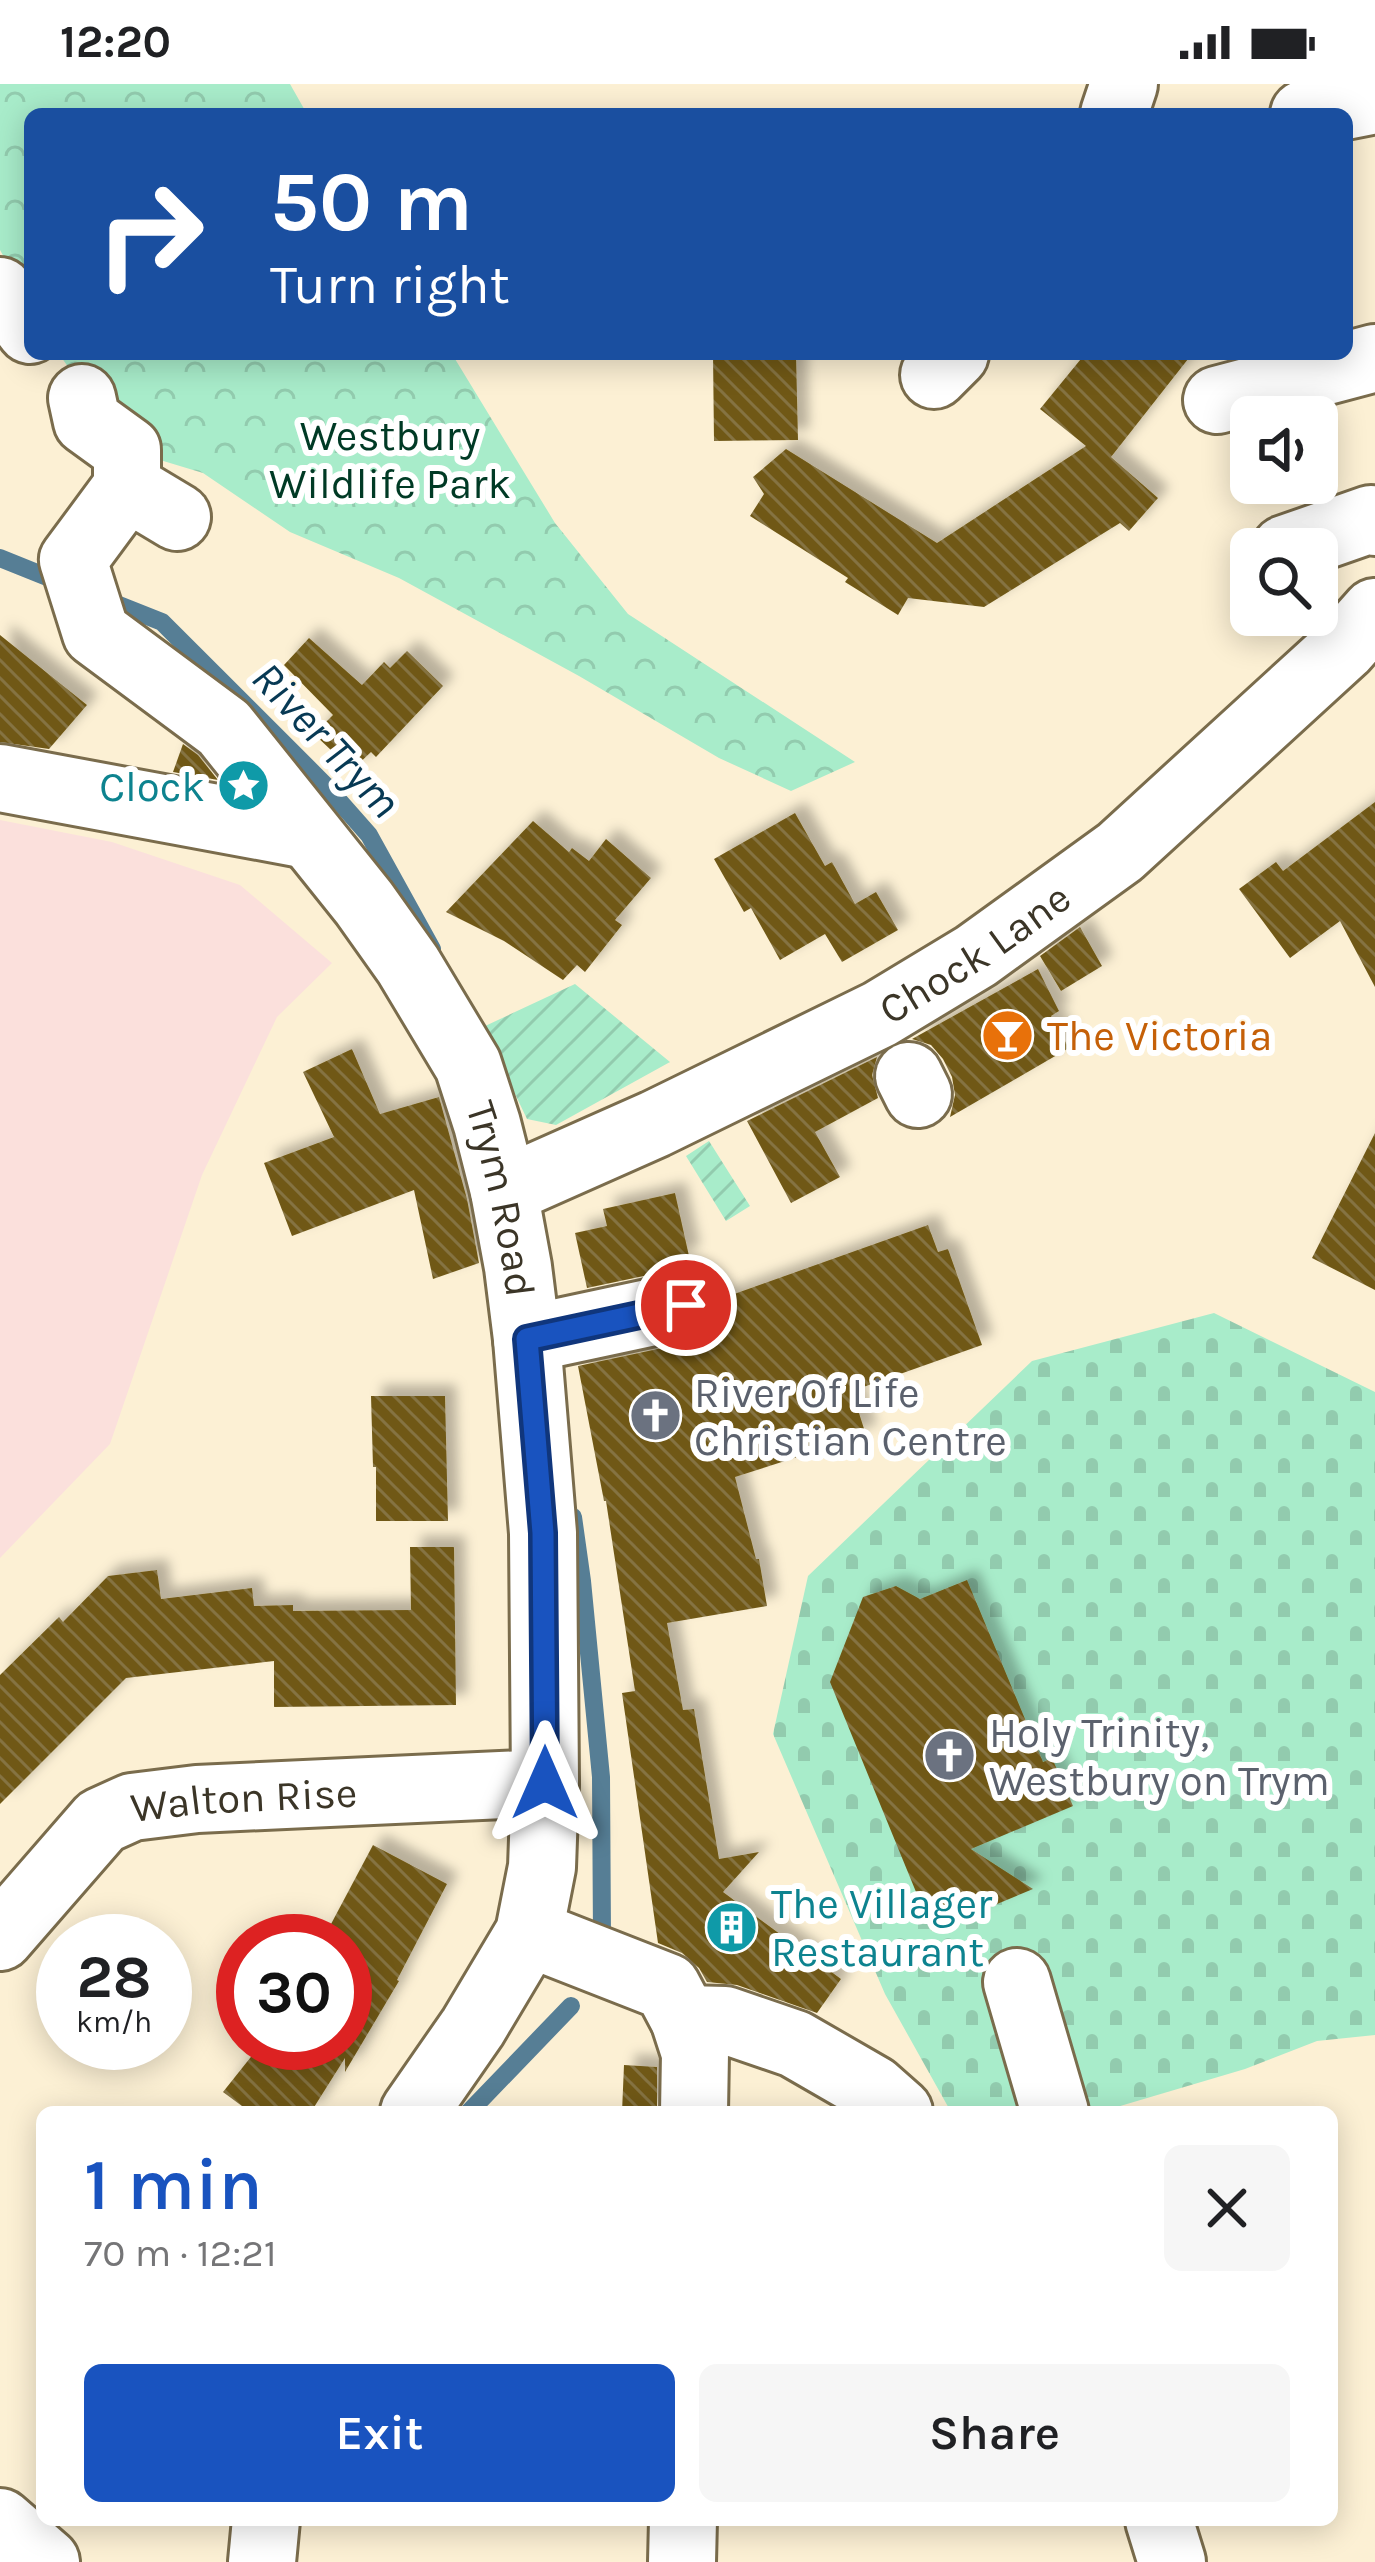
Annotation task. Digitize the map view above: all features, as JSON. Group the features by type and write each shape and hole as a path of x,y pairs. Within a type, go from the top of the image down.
{"street":[{"path":"1334,108 1375,100"},
{"path":"0,291 24,322"},
{"path":"1217,400 1375,358"},
{"name":"Trym Road","path":"81,382 87,421 127,450 152,502 73,560 96,633 224,728 364,903 468,1065 504,1191 527,1339 543,1533 542,1868 529,1933 418,2106"},
{"path":"1338,531 1371,519 1375,522"},
{"name":"Chock Lane","path":"504,1191 655,1124 899,1055 976,956 1120,852 1343,648 1375,612"},
{"path":"0,778 308,835"},
{"path":"527,1339 686,1305"},
{"name":"Walton Rise","path":"0,1936 101,1820 132,1807 196,1799 545,1783"},
{"path":"529,1933 667,1987 695,2053 694,2106"},
{"path":"1017,1982 1053,2106"},
{"path":"684,2019 724,2020 795,2044 874,2090 892,2106"},
{"path":"0,2522 73,2558"},
{"path":"262,2562 265,2526"},
{"path":"682,2526 682,2562"},
{"path":"1161,2526 1172,2562"}],"shaded area":[{"path":"0,820 112,842 240,885 332,963 277,1017 202,1175 110,1444 0,1558"}],"green space":[{"path":"0,84 290,84 304,108 24,108 24,293 0,250"},
{"name":"Westbury Wildlife Park","path":"63,360 456,360 555,523 628,614 855,762 791,791 719,758 399,578 290,532 203,473 127,450"},
{"path":"575,984 670,1062 556,1125 527,1119 483,1027"},
{"path":"709,1141 750,1206 726,1221 686,1156"},
{"path":"1214,1313 1375,1392 1375,2035 1317,2041 1245,2069 1120,2106 948,2106 885,1994 773,1734 808,1576 1032,1361"}],"building":[{"path":"713,360 796,360 798,440 714,441"},
{"path":"1080,360 1187,360 1111,457 1158,498 1129,531 1120,523 984,607 908,598 898,615 750,516 764,494 753,477 786,449 937,543 1086,446 1040,409"},
{"path":"0,635 87,705 49,749 0,742"},
{"path":"309,638 362,685 384,662 390,668 407,651 443,686 376,757 371,752 352,770 314,734 333,715 284,665"},
{"path":"183,744 198,755 218,780 173,772"},
{"path":"1375,802 1375,987 1340,921 1290,958 1239,889 1276,862 1283,871"},
{"path":"795,813 825,866 832,862 855,904 876,892 898,930 842,962 825,934 780,960 751,908 744,912 714,859"},
{"path":"533,821 569,852 572,848 589,861 606,839 651,878 615,920 622,925 585,972 577,965 563,980 504,941 446,912"},
{"path":"1080,927 1102,966 1061,991 1040,956"},
{"name":"The Victoria","path":"1038,969 1059,1011 1051,1016 1069,1048 950,1117 955,1095 952,1077 931,1045 912,1039"},
{"path":"352,1049 380,1114 439,1097 479,1263 433,1279 414,1190 292,1236 264,1163 334,1137 303,1072"},
{"path":"877,1057 872,1075 878,1098 815,1132 840,1177 791,1203 747,1121"},
{"path":"1375,1133 1375,1290 1312,1258"},
{"path":"675,1193 689,1256 658,1273 587,1288 575,1233 607,1226 603,1209"},
{"path":"928,1225 938,1252 948,1249 982,1345 852,1391 866,1435 735,1477 767,1606 667,1623 683,1710 694,1709 719,1859 759,1852 723,1892 841,1979 817,2013 737,1985 707,1982 682,1953 658,1943 622,1693 635,1691 606,1501 578,1366 695,1341 712,1332 721,1318 723,1298"},
{"path":"371,1396 445,1396 448,1521 376,1521"},
{"path":"410,1547 454,1547 456,1705 274,1707 274,1661 126,1678 0,1804 0,1675 108,1576 157,1570 161,1599 252,1588 254,1606 293,1605 293,1611 411,1610"},
{"name":"Holy Trinity, Westbury on Trym","path":"967,1580 1043,1762 1052,1758 1073,1806 971,1849 1033,1889 932,1931 830,1682 863,1597 896,1586 920,1599"},
{"path":"373,1845 447,1884 372,2026 372,1914 336,1914"},
{"path":"624,2065 657,2067 657,2106 622,2106"},
{"path":"241,2070 337,2070 315,2106 242,2106 223,2092"}],"waterway":[{"name":"River Trym","path":"0,558 62,583"},
{"name":"River Trym","path":"99,597 162,622 324,784 369,835 432,949"},
{"name":"River Trym","path":"573,1517 601,1777 602,1935"},
{"name":"River Trym","path":"475,2106 571,2006"}],"place":[{"name":"Clock","path":"244,786"},
{"name":"The Victoria","path":"1008,1035"},
{"name":"River Of Life Christian Centre","path":"655,1416"},
{"name":"Holy Trinity, Westbury on Trym","path":"950,1756"},
{"name":"The Villager Restaurant","path":"732,1927"}],"route":[{"path":"545,1783 543,1533 527,1339 686,1305"}]}
